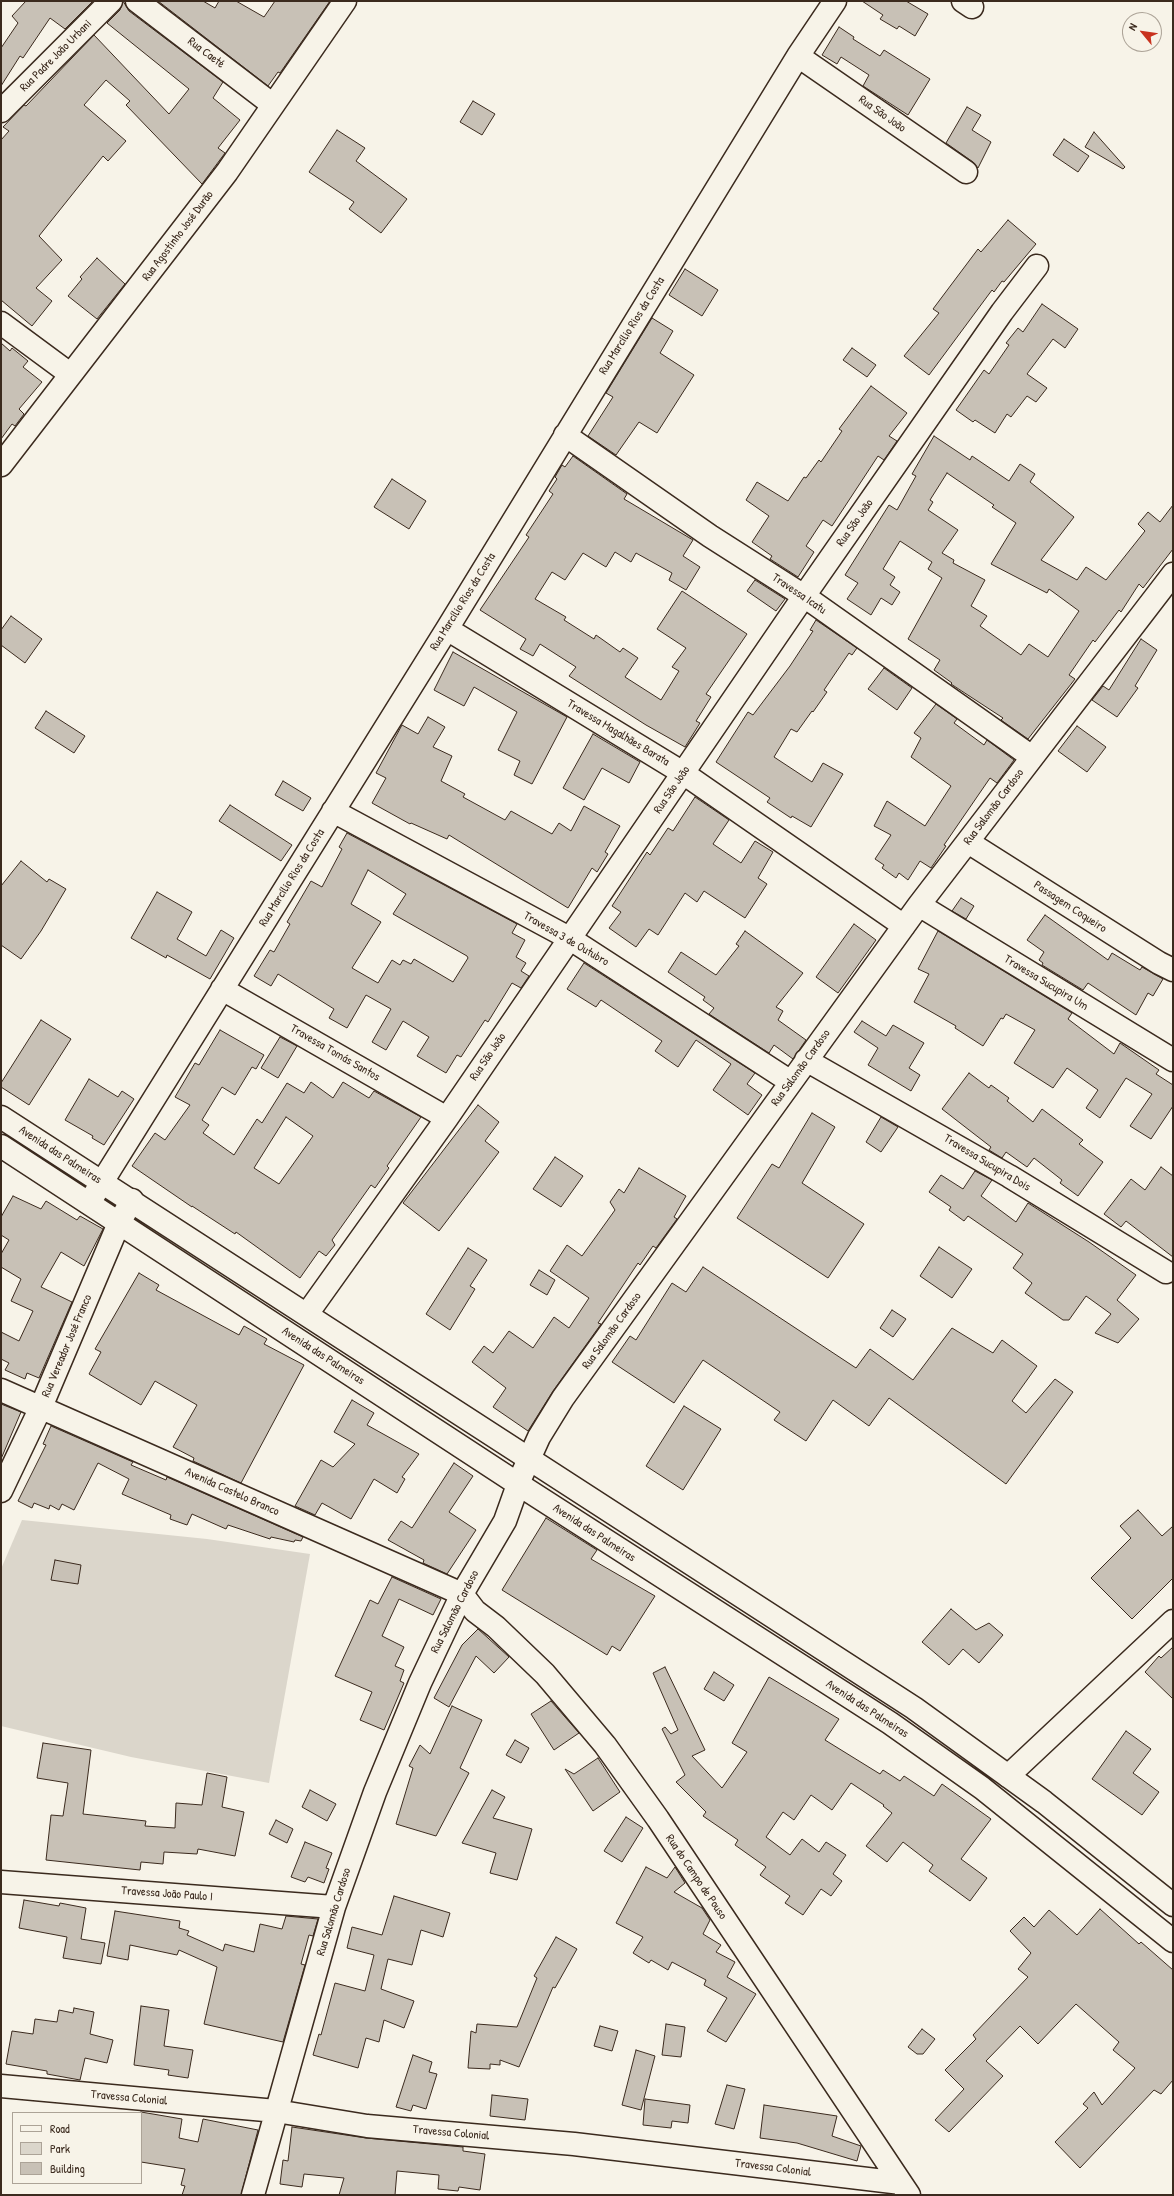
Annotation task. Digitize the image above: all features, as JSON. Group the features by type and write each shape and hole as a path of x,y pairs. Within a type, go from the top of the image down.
{"street":[{"name":"Rua Padre João Urbani","path":"1,111 111,1"},
{"name":"Rua Caeté","path":"137,1 273,105"},
{"name":"Rua Agostinho José Durão","path":"1,465 70,374 176,240 273,105 345,1"},
{"name":"Rua Marcílio Rios da Costa","path":"89,1203 103,1183 222,989 447,629 798,56 835,1"},
{"name":"Rua São João","path":"798,56 966,172"},
{"name":"Rua São João","path":"307,1314 447,1118 804,596 997,319 1037,266"},
{"path":"1,323 70,374"},
{"name":"Travessa Icatu","path":"565,435 710,536 804,596 1032,756"},
{"name":"Rua Salomão Cardoso","path":"253,2195 334,1906 396,1736 462,1594 505,1521 518,1484 539,1437 564,1398 919,905 1173,574"},
{"name":"Travessa Magalhães Barata","path":"447,629 683,773 904,926"},
{"name":"Travessa 3 de Outubro","path":"333,812 569,938 791,1082"},
{"name":"Passagem Coqueiro","path":"968,842 1159,963 1173,970"},
{"name":"Travessa Sucupira Um","path":"919,905 1173,1060"},
{"name":"Travessa Tomás Santos","path":"222,989 447,1118"},
{"name":"Travessa Sucupira Dois","path":"806,1060 976,1156 1166,1272"},
{"name":"Avenida das Palmeiras","path":"1,1117 132,1200 676,1555 914,1708 1044,1802 1173,1905"},
{"name":"Avenida das Palmeiras","path":"1,1146 518,1484 890,1723 982,1788 1173,1940"},
{"name":"Rua Vereador José Franco","path":"1,1491 42,1407 120,1223 132,1200"},
{"name":"Avenida Castelo Branco","path":"1,1390 462,1594"},
{"name":"Rua do Campo de Pouso","path":"462,1594 475,1611 506,1636 545,1674 605,1745 658,1819 905,2189"},
{"path":"1008,1776 1173,1622"},
{"name":"Travessa João Paulo I","path":"1,1882 334,1906"},
{"name":"Travessa Colonial","path":"1,2086 276,2111 367,2126 574,2144 905,2189"}],"green space":[{"path":"22,1520 207,1539 310,1554 269,1783 131,1757 1,1726 1,1569"}],"building":[{"path":"26,1 93,1 65,29 50,18 23,58 20,56 1,86 1,48 18,23 12,16"},
{"path":"123,1 129,11 223,82 213,98 240,120 218,148 225,153 202,184 126,105 130,101 106,80 84,105 126,141 108,161 103,156 39,236 62,260 36,288 52,301 32,326 1,300 1,140 9,131 3,127 24,105 26,106 94,35 169,114 189,89 107,23 120,10"},
{"path":"158,1 203,1 215,8 219,1 236,1 264,17 275,1 330,1 280,73 278,72 268,86"},
{"path":"862,1 906,1 928,14 915,36 899,26 897,29 880,19 883,15"},
{"path":"839,27 854,37 853,39 880,56 884,50 930,79 908,115 863,86 869,75 841,57 837,64 822,55"},
{"path":"473,101 495,114 482,135 460,122"},
{"path":"967,107 981,115 972,130 991,142 978,168 973,162 946,143"},
{"path":"337,130 365,148 356,161 407,199 381,233 349,209 354,202 309,172"},
{"path":"1094,132 1125,167 1123,169 1085,147"},
{"path":"1064,139 1089,156 1078,172 1053,155"},
{"path":"1008,220 1036,244 1004,282 1002,281 994,292 992,290 929,375 904,356 939,313 933,309 978,249 981,252"},
{"path":"97,258 125,284 97,319 68,296 82,279 80,277"},
{"path":"685,269 718,290 702,316 669,295"},
{"path":"1042,304 1078,329 1065,348 1053,339 1027,374 1047,388 1036,402 1027,396 1011,417 1007,414 995,433 975,420 973,422 956,410 984,370 989,374 1009,345 1006,343 1018,328 1023,332"},
{"path":"652,318 673,331 660,353 694,375 657,433 639,422 616,455 588,436 613,397 606,393"},
{"path":"1,343 10,351 12,348 28,361 23,367 42,382 19,409 24,414 15,426 12,424 1,439"},
{"path":"852,348 876,365 867,377 843,360"},
{"path":"871,386 907,413 889,436 897,441 884,460 878,456 832,526 823,520 806,546 814,552 798,577 770,559 772,556 752,542 769,516 746,500 757,482 788,501 804,477 806,478 819,460 821,462 842,431 839,429"},
{"path":"934,436 970,460 972,456 1009,481 1020,464 1035,474 1030,482 1074,517 1041,560 1077,580 1086,567 1106,580 1145,531 1138,524 1148,512 1160,522 1173,505 1173,549 1143,588 1139,584 1121,612 1119,610 1095,642 1093,640 1069,675 1075,679 1028,739 1001,720 1003,718 951,684 952,683 934,670 940,660 908,639 942,578 928,569 932,562 900,541 883,569 895,577 890,585 900,592 892,605 881,598 871,615 847,599 858,583 845,575 889,505 897,510 916,476 912,474","holes":["947,473 994,505 992,507 1016,523 991,564 1047,593 1049,589 1079,611 1048,657 1029,644 1021,655 980,626 987,616 971,606 985,580 953,563 954,560 942,553 958,530 928,510 933,502 930,500"]},
{"path":"573,456 627,494 624,499 693,540 683,556 700,567 686,590 669,580 672,573 636,553 631,562 615,552 606,567 583,553 565,580 552,572 535,599 566,617 564,620 594,639 596,635 620,652 623,648 638,658 625,677 661,700 679,671 672,667 686,648 657,629 682,591 747,634 706,694 711,697 696,721 700,723 685,747 646,725 569,676 576,667 540,644 533,656 520,649 526,639 480,610 529,537 526,535 553,494 549,491 557,479 555,477 562,465 565,467"},
{"path":"392,479 426,501 409,529 374,507"},
{"path":"755,580 785,599 776,611 747,591"},
{"path":"11,616 42,639 25,663 1,645 1,630"},
{"path":"816,620 857,648 852,655 849,653 824,690 827,692 813,712 812,711 797,732 791,729 774,757 812,782 823,763 843,774 811,827 792,816 791,818 767,802 770,798 716,762 748,712 753,715 790,666 813,631 810,630"},
{"path":"1141,639 1157,650 1135,686 1138,688 1117,717 1092,700 1103,686 1109,690"},
{"path":"453,652 567,717 532,784 514,775 520,761 498,750 517,712 474,687 464,706 434,690"},
{"path":"884,668 912,688 897,710 868,689"},
{"path":"936,704 957,719 954,723 984,745 987,740 1014,760 997,783 990,778 944,845 946,846 931,868 920,861 908,880 899,873 896,878 882,868 884,865 875,859 891,835 874,826 887,801 925,826 951,786 911,757 921,738 914,733"},
{"path":"46,711 85,736 74,753 35,728"},
{"path":"428,717 445,727 433,747 452,756 441,781 465,794 463,797 505,820 511,811 552,834 559,823 571,831 584,806 620,826 605,852 608,854 597,872 592,868 568,908 449,835 447,839 411,823 410,824 372,803 386,778 376,773 402,725 418,734"},
{"path":"1077,726 1106,747 1087,772 1058,751"},
{"path":"593,734 640,762 629,783 602,768 584,800 563,788"},
{"path":"283,781 311,798 303,811 275,795"},
{"path":"695,797 729,820 713,844 741,863 755,841 773,852 758,878 767,884 745,918 704,891 697,902 685,893 658,935 649,929 636,947 609,928 621,912 612,906 647,852 650,855 668,828 673,831"},
{"path":"230,805 292,845 281,861 219,821"},
{"path":"347,833 517,924 512,933 525,940 516,957 526,963 521,971 529,976 521,988 512,983 488,1022 485,1020 461,1057 457,1055 446,1073 417,1056 429,1037 403,1021 386,1050 372,1042 391,1009 366,995 347,1028 329,1018 334,1009 278,974 271,986 254,976 270,950 274,952 290,924 287,922 311,881 322,887 342,849 339,847","holes":["368,870 406,894 393,914 467,956 468,958 453,982 414,959 411,964 403,960 400,965 392,960 378,983 352,968 381,922 351,904"]},
{"path":"21,861 47,882 49,879 66,889 41,931 21,959 1,945 1,886"},
{"path":"157,892 192,912 177,939 206,956 221,930 234,938 210,979 167,955 166,958 131,938"},
{"path":"961,898 974,906 966,919 952,911"},
{"path":"1045,915 1108,960 1112,953 1140,970 1142,967 1163,979 1153,996 1148,993 1136,1015 1088,983 1083,990 1042,965 1043,963 1039,960 1044,952 1027,940"},
{"path":"854,924 876,940 838,993 816,977"},
{"path":"745,931 803,973 776,1007 783,1011 778,1020 806,1040 793,1059 774,1045 769,1053 709,1014 714,1008 703,1000 705,997 668,972 681,952 716,975 739,946 736,944"},
{"path":"938,931 1072,1013 1068,1019 1114,1054 1120,1043 1159,1070 1156,1074 1173,1085 1173,1106 1151,1139 1130,1126 1152,1094 1126,1078 1100,1118 1086,1108 1098,1090 1067,1068 1053,1088 1014,1063 1035,1030 1006,1014 1003,1019 1001,1018 983,1046 955,1028 956,1026 914,1002 929,974 918,969"},
{"path":"584,963 755,1073 747,1084 762,1095 748,1115 713,1090 731,1064 696,1040 678,1067 655,1051 662,1041 601,1000 596,1007 567,989"},
{"path":"41,1020 71,1039 29,1105 1,1087 1,1083"},
{"path":"862,1021 886,1036 893,1025 924,1043 909,1068 920,1075 911,1091 868,1065 878,1048 854,1032"},
{"path":"220,1030 264,1055 256,1069 252,1067 235,1095 222,1087 202,1120 209,1125 203,1133 234,1155 257,1119 262,1123 287,1083 304,1093 311,1082 333,1098 343,1082 369,1098 374,1091 421,1117 387,1166 389,1168 375,1188 371,1185 332,1240 335,1245 326,1256 319,1251 300,1278 236,1232 235,1234 192,1207 132,1166 155,1133 165,1140 190,1105 175,1097 195,1063 199,1065","holes":["286,1117 313,1136 279,1184 254,1168"]},
{"path":"280,1037 297,1046 278,1078 261,1068"},
{"path":"969,1073 989,1088 991,1085 1009,1098 1007,1101 1033,1122 1042,1109 1083,1140 1079,1144 1103,1162 1078,1196 1060,1183 1062,1180 1034,1158 1027,1167 1006,1152 1002,1158 989,1150 991,1147 942,1109"},
{"path":"89,1079 118,1097 122,1091 134,1099 104,1145 92,1138 93,1136 65,1120"},
{"path":"478,1105 499,1122 485,1141 499,1152 439,1231 403,1203"},
{"path":"812,1113 835,1127 802,1183 864,1224 828,1278 737,1218 772,1164 779,1168"},
{"path":"881,1117 898,1127 881,1152 866,1142"},
{"path":"555,1157 583,1176 561,1207 533,1189"},
{"path":"1161,1167 1173,1176 1173,1257 1126,1221 1121,1227 1104,1214 1131,1179 1145,1190"},
{"path":"639,1168 686,1196 674,1217 677,1219 656,1248 653,1246 640,1265 638,1263 598,1323 601,1324 553,1391 528,1431 493,1407 506,1388 472,1362 484,1346 493,1353 509,1331 533,1348 554,1317 569,1328 589,1298 550,1271 567,1245 582,1256 615,1210 610,1202 619,1189 624,1193"},
{"path":"975,1171 992,1180 981,1196 1016,1222 1028,1203 1089,1242 1136,1275 1117,1300 1139,1319 1118,1343 1095,1333 1111,1314 1086,1296 1069,1320 1063,1320 1025,1293 1032,1283 1013,1268 1023,1254 968,1216 964,1221 949,1210 951,1207 929,1192 941,1175 963,1189"},
{"path":"13,1196 41,1209 46,1201 77,1220 80,1216 103,1229 84,1266 61,1252 41,1287 72,1302 39,1378 27,1373 25,1379 5,1370 9,1363 1,1359 1,1332 19,1341 33,1311 11,1301 21,1279 1,1267 1,1254 9,1240 1,1235 1,1217"},
{"path":"939,1247 972,1269 952,1298 920,1276"},
{"path":"468,1248 487,1260 470,1286 475,1289 450,1330 426,1314"},
{"path":"703,1267 856,1368 870,1349 913,1380 952,1328 993,1353 1002,1340 1037,1366 1012,1401 1026,1413 1055,1379 1073,1392 1006,1484 889,1398 869,1426 833,1400 806,1441 774,1420 780,1412 703,1360 674,1403 612,1362 630,1336 636,1340 672,1283 686,1292"},
{"path":"539,1270 555,1280 547,1295 530,1285"},
{"path":"139,1273 159,1285 156,1290 239,1335 244,1326 267,1339 264,1344 304,1365 241,1483 193,1461 194,1458 173,1447 197,1405 155,1381 141,1405 89,1374 101,1352 95,1349"},
{"path":"892,1310 906,1319 893,1337 880,1328"},
{"path":"352,1400 374,1413 367,1425 419,1454 402,1477 405,1479 397,1493 374,1479 351,1519 322,1503 315,1515 295,1506 321,1460 333,1467 355,1444 334,1432"},
{"path":"1,1404 21,1412 1,1459"},
{"path":"684,1406 721,1429 683,1490 646,1466"},
{"path":"51,1426 133,1462 131,1465 166,1480 167,1477 303,1537 301,1541 295,1540 294,1542 271,1537 270,1539 228,1525 226,1529 192,1514 187,1525 170,1519 171,1515 122,1494 129,1479 98,1463 74,1510 62,1504 59,1510 50,1505 49,1509 34,1503 32,1508 18,1501 46,1445 43,1444"},
{"path":"454,1463 473,1476 449,1512 476,1530 447,1574 423,1563 424,1560 388,1540 401,1521 412,1528"},
{"path":"1138,1510 1162,1536 1173,1526 1173,1578 1132,1619 1091,1578 1131,1538 1120,1526"},
{"path":"546,1518 597,1550 591,1559 655,1596 620,1651 612,1646 607,1655 502,1590"},
{"path":"55,1560 81,1565 78,1584 51,1580"},
{"path":"392,1577 441,1599 433,1615 399,1599 382,1636 404,1647 395,1666 404,1670 400,1681 404,1683 384,1730 360,1720 372,1692 335,1676 370,1600 378,1604"},
{"path":"951,1609 976,1630 989,1623 1003,1635 979,1663 963,1649 949,1665 922,1642"},
{"path":"478,1629 509,1657 494,1673 476,1656 449,1707 434,1698 462,1645"},
{"path":"1173,1647 1173,1699 1145,1672 1159,1656 1161,1658"},
{"path":"665,1667 705,1750 692,1756 722,1788 747,1752 732,1743 769,1677 839,1719 825,1740 880,1774 883,1770 900,1781 904,1776 934,1796 942,1784 991,1819 961,1859 987,1878 970,1901 929,1871 933,1865 903,1842 887,1862 866,1846 892,1813 883,1806 884,1805 851,1783 832,1810 811,1795 794,1820 783,1812 766,1837 790,1855 802,1839 819,1852 826,1842 846,1855 833,1874 842,1881 831,1896 821,1889 803,1915 785,1903 790,1896 760,1875 766,1867 735,1845 738,1840 703,1816 706,1812 676,1782 685,1775 662,1729 665,1727 671,1734 678,1730 653,1673"},
{"path":"714,1672 734,1685 724,1701 704,1689"},
{"path":"551,1701 579,1733 554,1750 531,1714"},
{"path":"452,1706 482,1720 460,1768 469,1773 436,1836 396,1824 413,1768 409,1766 420,1745 430,1754"},
{"path":"1126,1731 1151,1749 1133,1773 1159,1792 1142,1815 1092,1779"},
{"path":"515,1740 529,1748 521,1763 506,1755"},
{"path":"43,1743 91,1750 83,1814 146,1821 145,1826 175,1828 176,1803 202,1805 207,1773 227,1777 222,1807 244,1812 235,1856 198,1849 197,1854 164,1852 163,1864 141,1862 140,1870 46,1860 51,1815 63,1816 68,1783 37,1778"},
{"path":"598,1758 620,1792 593,1811 565,1769 574,1774"},
{"path":"310,1790 336,1804 327,1821 302,1807"},
{"path":"492,1790 505,1797 493,1818 532,1829 517,1880 490,1873 496,1853 462,1843"},
{"path":"626,1817 643,1828 622,1862 604,1851"},
{"path":"276,1820 293,1829 287,1843 269,1834"},
{"path":"305,1842 332,1853 326,1868 329,1869 324,1883 308,1877 305,1882 291,1877"},
{"path":"646,1867 667,1878 675,1867 685,1883 674,1892 702,1908 710,1920 703,1934 721,1945 716,1952 735,1962 727,1977 756,1994 726,2042 707,2031 727,1998 704,1985 706,1980 672,1962 668,1970 651,1960 649,1963 633,1953 643,1937 616,1923"},
{"path":"394,1896 450,1913 443,1937 421,1930 412,1965 388,1959 381,1989 414,2001 404,2028 384,2020 379,2042 366,2038 358,2068 313,2055 319,2034 321,2035 335,1983 365,1991 374,1955 347,1948 352,1927 382,1935"},
{"path":"24,1900 59,1906 60,1903 86,1908 81,1939 105,1943 101,1964 63,1958 67,1937 19,1928"},
{"path":"1100,1909 1139,1944 1141,1942 1173,1970 1173,2080 1161,2094 1154,2090 1080,2168 1055,2142 1088,2108 1083,2104 1094,2092 1102,2105 1135,2068 1113,2050 1119,2042 1076,2004 1038,2044 1020,2026 986,2061 1003,2076 949,2132 935,2120 964,2089 945,2070 976,2039 973,2035 1028,1977 1018,1969 1031,1953 1010,1931 1024,1917 1034,1927 1049,1910 1077,1935"},
{"path":"115,1911 180,1921 179,1928 189,1931 187,1935 223,1951 225,1944 254,1952 260,1924 282,1929 286,1916 318,1919 313,1936 309,1935 301,1964 305,1965 283,2042 204,2024 217,1967 179,1950 177,1955 130,1945 128,1960 107,1956"},
{"path":"556,1937 577,1949 555,1988 553,1987 519,2067 500,2060 500,2065 490,2064 490,2069 468,2068 471,2031 476,2033 477,2024 517,2027 537,1978 534,1976"},
{"path":"141,2006 169,2010 164,2046 193,2050 188,2078 168,2075 169,2070 134,2065"},
{"path":"74,2008 94,2012 90,2034 113,2040 107,2063 85,2058 80,2080 47,2074 47,2071 6,2064 12,2031 33,2034 35,2019 57,2022 59,2010 73,2013"},
{"path":"666,2024 685,2027 681,2057 662,2055"},
{"path":"600,2026 618,2031 612,2051 594,2046"},
{"path":"922,2029 935,2039 923,2054 917,2054 908,2047"},
{"path":"636,2050 655,2056 641,2110 622,2105"},
{"path":"413,2055 432,2062 429,2072 437,2074 426,2109 413,2105 411,2111 396,2107"},
{"path":"727,2085 745,2089 734,2129 715,2124"},
{"path":"492,2095 528,2099 525,2120 490,2116"},
{"path":"645,2099 690,2105 688,2123 672,2121 671,2128 643,2125"},
{"path":"764,2105 837,2116 832,2136 861,2146 857,2161 797,2143 760,2138"},
{"path":"142,2112 182,2119 179,2138 198,2142 203,2119 258,2130 241,2195 182,2195 185,2186 181,2185 185,2169 142,2162"},
{"path":"292,2127 366,2138 463,2147 463,2151 485,2154 480,2190 459,2187 458,2191 438,2189 439,2175 397,2171 395,2195 339,2195 344,2178 304,2174 302,2187 280,2184 283,2160 288,2161"}]}
